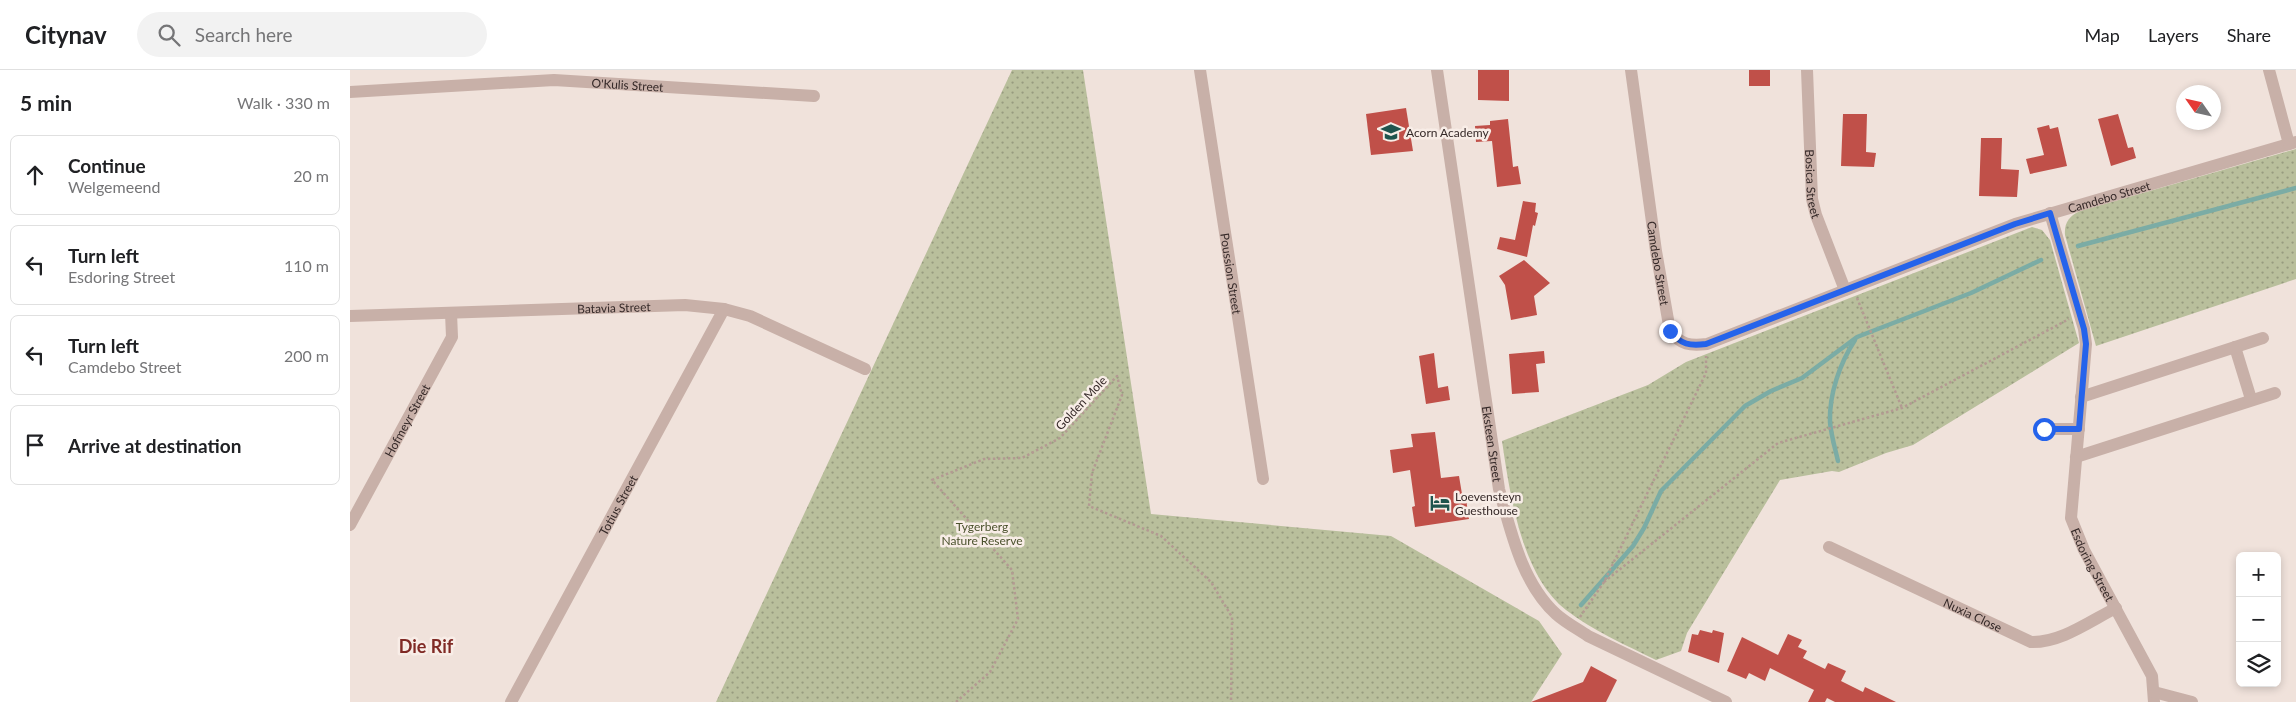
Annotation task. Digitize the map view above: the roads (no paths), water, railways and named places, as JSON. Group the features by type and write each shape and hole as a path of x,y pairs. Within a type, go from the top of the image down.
{"street":[{"name":"Poussion Street","path":"1200,70 1263,479"},
{"name":"Eksteen Street","path":"1437,70 1499,489 1510,529 1526,571 1540,595 1556,614 1574,627 1588,636 1726,702"},
{"name":"Camdebo Street","path":"1631,70 1656,251 1670,331 1685,344 1691,346 1706,344 2015,224 2293,143"},
{"name":"Bosica Street","path":"1807,70 1812,199 1816,215 1849,289"},
{"path":"2269,70 2293,143"},
{"name":"O'Kulis Street","path":"350,92 554,80 814,96"},
{"name":"Esdoring Street","path":"2050,213 2086,344 2072,502 2072,524 2152,676 2154,697"},
{"name":"Batavia Street","path":"350,316 668,305 724,309 777,327 865,369"},
{"name":"Totius Street","path":"511,702 724,309"},
{"name":"Hofmeyr Street","path":"350,525 452,337 451,314"},
{"path":"2081,398 2263,338"},
{"path":"2235,347 2251,399"},
{"path":"2076,457 2251,399 2275,393"},
{"path":"2044,429 2079,429"},
{"name":"Nuxia Close","path":"1829,547 2031,642 2054,639 2116,608"},
{"path":"2154,697 2192,702"}],"waterway":[{"path":"2078,246 2296,188"},
{"path":"1581,605 1633,546 1644,528 1661,491 1745,406 1771,391 1802,378 1857,337 1971,293 2041,260"},
{"path":"1838,461 1830,422 1831,401 1836,379 1855,340"}],"place":[{"name":"Acorn Academy","path":"1391,132"},
{"name":"Loevensteyn Guesthouse","path":"1440,503"}],"district":[{"name":"Die Rif","path":"426,646"}],"park label":[{"name":"Tygerberg Nature Reserve","path":"982,533"}]}
